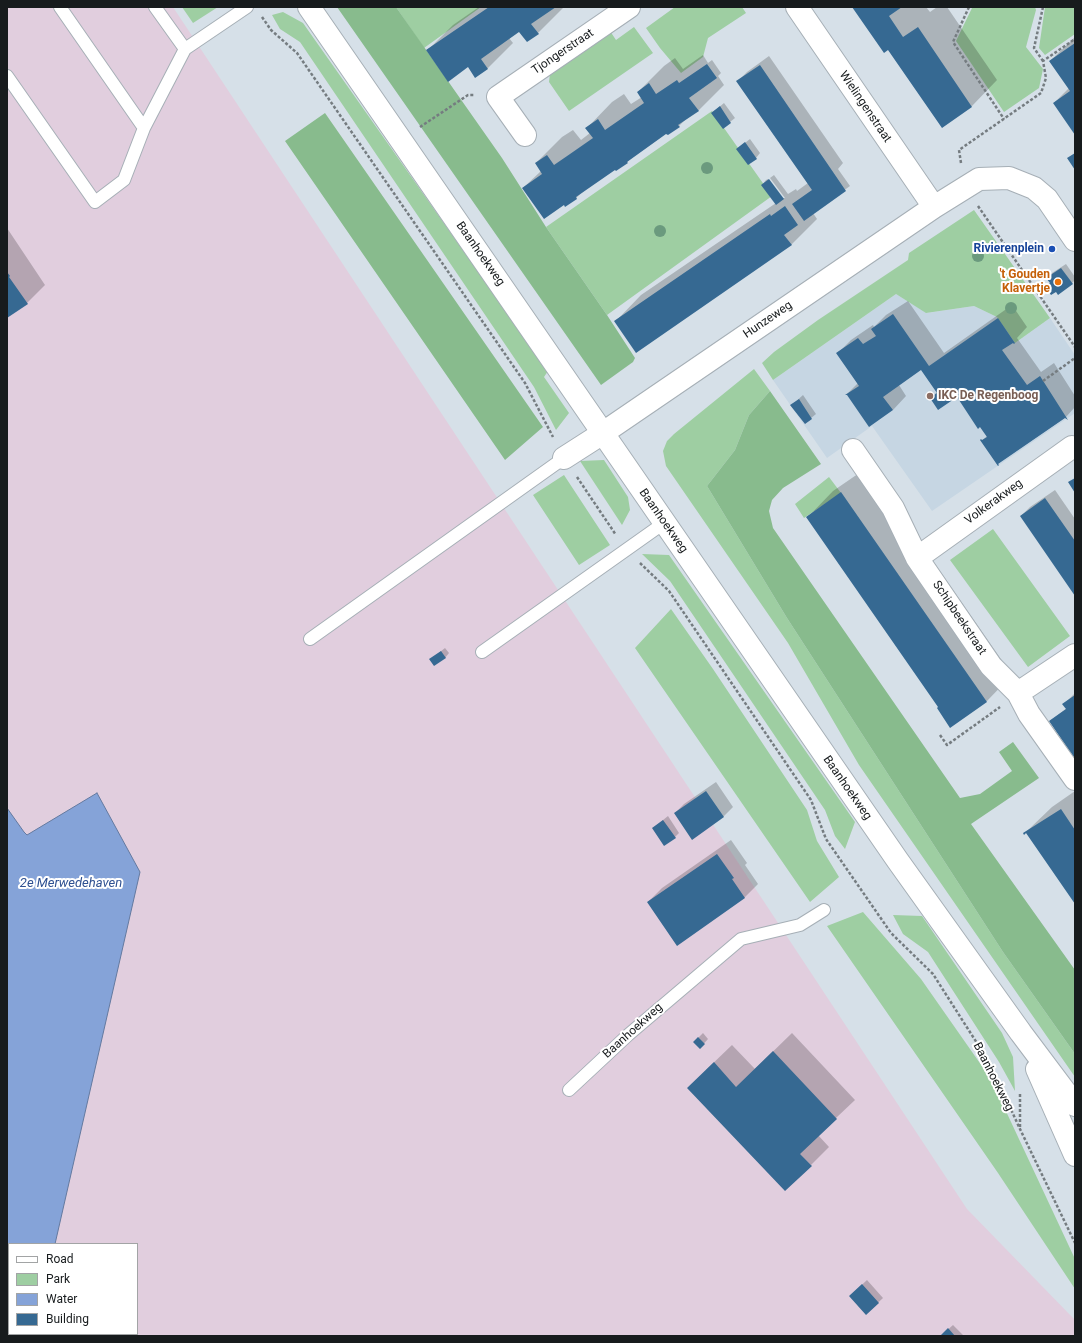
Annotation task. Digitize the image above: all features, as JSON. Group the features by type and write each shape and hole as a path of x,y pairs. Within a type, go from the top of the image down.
{"street":[{"name":"Baanhoekweg","path":"309,7 898,861 1021,1033 1075,1105"},
{"name":"Tjongerstraat","path":"498,97 629,7"},
{"name":"Wielingenstraat","path":"797,7 934,207"},
{"path":"498,97 524,135"},
{"path":"934,207 979,179 1009,178 1034,188 1047,199 1075,240"},
{"name":"Hunzeweg","path":"564,458 603,433 934,207"},
{"name":"Volkerakweg","path":"917,558 1072,447"},
{"name":"Schipbeekstraat","path":"853,450 893,508 917,558 991,666 1018,694 1029,714 1075,779"},
{"path":"1018,694 1075,655"},
{"name":"Baanhoekweg","path":"1021,1033 1075,1155"}],"lane":[{"path":"60,7 144,128"},
{"path":"155,7 185,49"},
{"path":"7,76 95,202 124,180 144,128 185,49 247,7"},
{"path":"310,639 564,458"},
{"path":"482,652 664,523"},
{"name":"Baanhoekweg","path":"569,1090 628,1034 741,939 800,925 824,910"}],"path":[{"path":"968,7 953,42 1004,119"},
{"path":"1043,7 1034,48 1043,61 1046,78 1041,93 959,150 965,188 1075,347"},
{"path":"1043,61 1075,38"},
{"path":"401,139 468,95 498,97"},
{"path":"1043,381 1075,358"},
{"path":"940,735 947,745 1018,694"},
{"name":"Baanhoekweg","path":"860,888 891,934 933,974 989,1062 1075,1243"}],"shaded area":[{"path":"7,7 173,7 967,1209 1075,1320 1075,1336 7,1336"},
{"name":"IKC De Regenboog","path":"896,294 927,313 974,306 997,317 1015,343 1050,318 1075,355 1075,413 932,511 872,426 827,458 773,380"}],"green space":[{"path":"182,7 218,7 193,23"},
{"path":"337,7 396,7 502,158 546,227 607,315 635,358 633,362 601,385"},
{"path":"396,7 481,7 424,48"},
{"path":"675,7 742,7 746,13 708,38 703,57 681,73 660,48 646,28"},
{"path":"1035,7 1036,10 1026,47 1043,69 1039,88 1004,112 956,41 972,8"},
{"path":"1045,7 1075,7 1075,34 1045,55 1039,48"},
{"path":"283,12 303,23 548,371 544,377 569,413 556,430 534,387 300,42 280,29 272,15"},
{"path":"634,27 653,53 569,111 549,82 550,73 610,31 616,40"},
{"path":"712,111 772,196 607,315 546,227"},
{"path":"325,113 543,427 505,460 285,141"},
{"path":"974,210 1050,318 1015,343 997,317 974,306 926,313 896,294 773,380 762,363 774,352 818,320 908,260 909,253"},
{"path":"754,369 770,391 749,415 735,450 707,486 787,618 1003,952 1075,1054 1075,1077 859,765 788,643 666,466 663,451 667,441"},
{"path":"770,391 821,464 783,488 772,500 769,511 773,528 960,798 980,794 1012,771 999,752 1013,742 1039,778 971,824 1075,970 1075,1054 1003,952 787,618 707,486 735,450 749,415"},
{"path":"604,460 628,497 630,510 622,525 580,461"},
{"path":"564,475 610,545 579,565 533,495"},
{"path":"829,477 841,493 804,518 795,504"},
{"path":"993,529 1070,636 1028,667 950,560"},
{"path":"642,554 669,555 855,822 845,849 835,836 825,810 670,581"},
{"path":"671,609 807,810 817,841 839,877 810,902 635,648"},
{"path":"863,912 921,979 984,1069 997,1092 1075,1259 1075,1289 998,1173 827,926"},
{"path":"893,915 922,916 1002,1033 1013,1057 1015,1091 999,1062 928,952 903,934"}],"water":[{"name":"2e Merwedehaven","path":"97,793 140,872 55,1243 8,1243 8,1335 34,1336 7,1336 7,808 27,835"}],"building":[{"path":"489,7 556,7 531,24 539,34 527,42 519,32 481,59 488,69 475,78 468,67 448,82 426,50"},
{"path":"852,7 902,7 889,16 903,37 918,27 972,107 942,128 888,50 884,53"},
{"path":"1075,43 1075,135 1053,103 1070,91 1049,61"},
{"path":"707,64 717,78 689,98 699,111 678,125 680,127 668,135 666,134 627,162 628,163 616,171 615,170 576,197 577,199 565,207 564,205 544,219 522,188 542,174 535,163 547,155 554,165 593,138 585,128 598,119 605,130 644,103 637,92 649,83 656,94 677,80 679,83"},
{"path":"760,65 846,191 804,221 792,204 812,190 736,81"},
{"path":"720,106 731,123 723,129 711,113"},
{"path":"745,142 757,159 748,165 736,149"},
{"path":"1075,153 1075,170 1067,158"},
{"path":"769,179 784,199 776,205 761,185"},
{"path":"785,206 798,225 784,235 792,245 636,353 614,321 770,214 771,216"},
{"path":"1061,268 1073,284 1058,295 1056,292 1051,295 1045,287 1050,283 1046,278"},
{"path":"7,272 28,304 7,318"},
{"path":"893,314 929,366 998,318 1015,343 1002,350 1027,385 1040,376 1068,420 1065,418 998,464 998,466 980,440 987,437 980,427 978,429 957,397 938,410 930,398 937,393 921,370 883,397 893,410 869,427 847,395 845,395 859,386 836,353 858,338 863,344 876,336 871,329"},
{"path":"799,399 812,419 805,424 790,405"},
{"path":"1075,478 1075,493 1068,482"},
{"path":"841,492 987,702 950,728 937,708 938,707 806,517"},
{"path":"1045,498 1075,541 1075,596 1020,516"},
{"path":"441,651 446,658 434,666 429,659"},
{"path":"1075,695 1075,759 1049,721 1066,709 1062,704"},
{"path":"706,791 724,817 692,840 674,813"},
{"path":"1061,809 1075,830 1075,904 1026,833 1024,835 1023,833"},
{"path":"663,820 676,838 664,846 652,828"},
{"path":"717,854 734,878 732,879 745,898 677,946 647,902"},
{"path":"698,1037 705,1044 700,1049 693,1042"},
{"path":"773,1051 837,1119 800,1154 812,1166 785,1191 687,1088 714,1062 736,1087"},
{"path":"862,1284 879,1303 866,1315 849,1296"},
{"path":"948,1328 955,1336 940,1336"}],"place":[{"name":"Rivierenplein","path":"1052,249"},
{"name":"'t Gouden Klavertje","path":"1058,282"},
{"name":"IKC De Regenboog","path":"930,396"}]}
